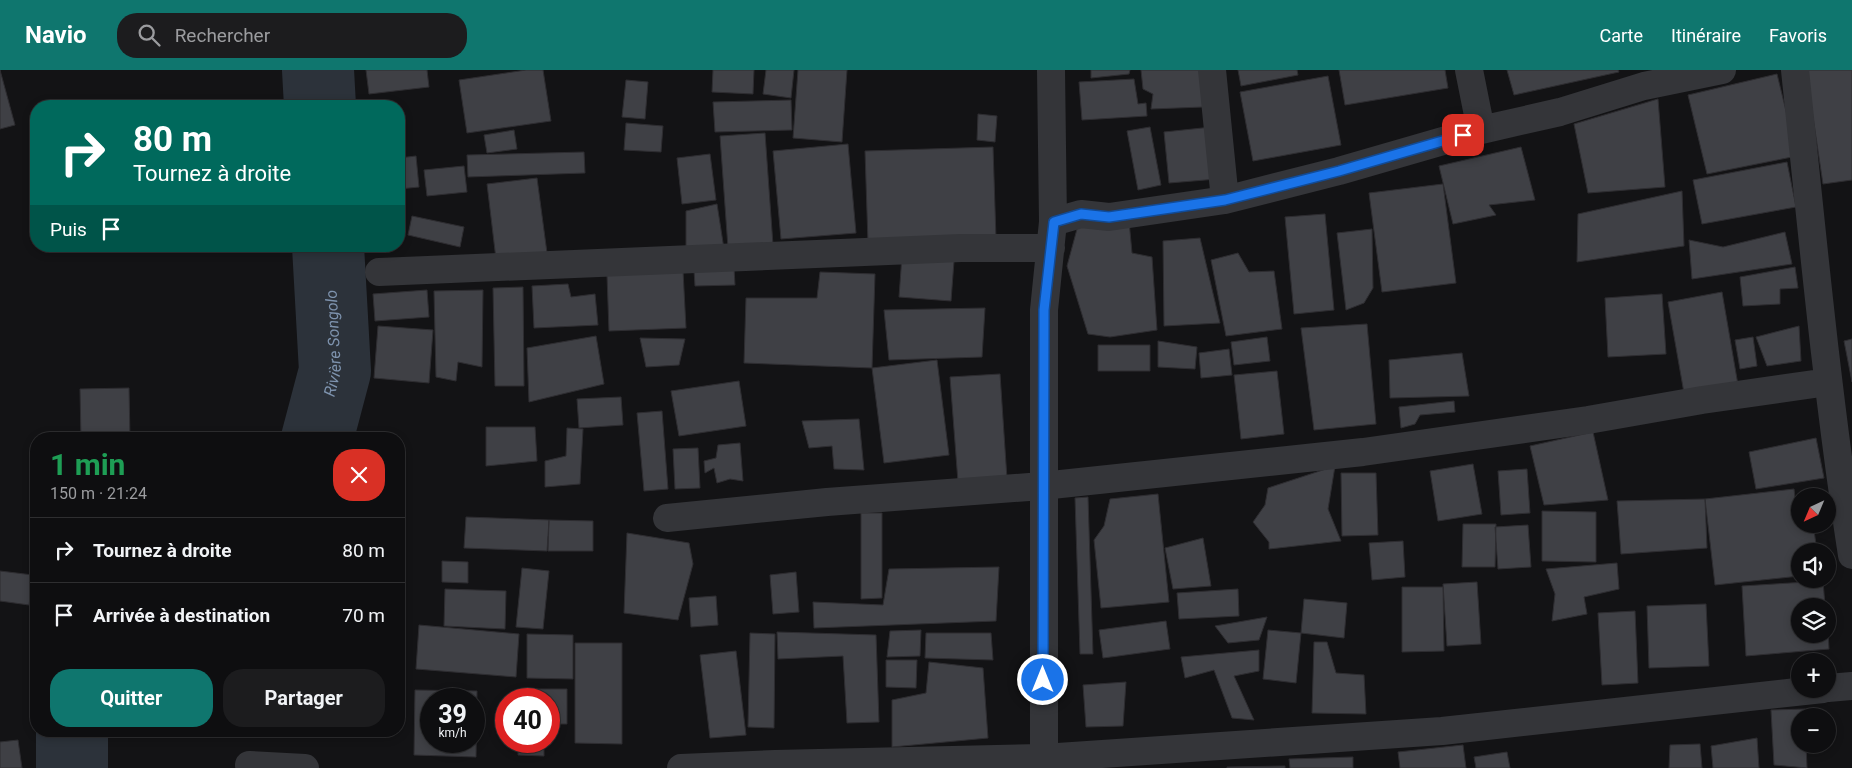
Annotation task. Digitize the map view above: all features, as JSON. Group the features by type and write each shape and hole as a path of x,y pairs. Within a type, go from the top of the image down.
{"street":[{"path":"1044,763 1042,486 1044,310 1052,235 1051,70"},
{"path":"1212,70 1225,200"},
{"path":"1469,70 1481,130"},
{"path":"379,272 961,248 1052,235 1081,214 1109,217 1225,200 1339,171 1481,130 1560,112 1643,78 1722,70"},
{"path":"1795,70 1828,382 1847,484 1852,555"},
{"path":"667,518 827,502 1042,486 1364,452 1588,420 1702,400 1828,382"},
{"path":"1836,687 1852,686"},
{"path":"681,768 775,764 1044,763 1442,731 1791,693"},
{"path":"248,765 305,768"}],"building":[{"path":"0,70 15,125 0,129"},
{"path":"366,70 427,70 429,87 369,94"},
{"path":"526,70 543,70 551,121 467,133 459,80"},
{"path":"713,70 754,70 753,94 712,92"},
{"path":"766,70 794,70 791,98 763,94"},
{"path":"798,70 847,70 842,142 793,138"},
{"path":"1091,70 1130,70 1129,74 1091,78"},
{"path":"1141,70 1201,70 1203,107 1151,109 1153,94 1143,89"},
{"path":"1238,70 1297,70 1298,75 1241,86"},
{"path":"1339,70 1445,70 1448,88 1345,105"},
{"path":"1507,70 1618,70 1619,72 1514,95"},
{"path":"1806,70 1852,70 1852,180 1823,184"},
{"path":"1777,74 1797,156 1707,174 1688,95"},
{"path":"1328,76 1341,145 1253,161 1240,92"},
{"path":"1134,79 1138,104 1146,103 1147,116 1082,120 1079,82"},
{"path":"626,80 648,82 645,119 622,117"},
{"path":"1658,99 1665,187 1588,193 1574,124"},
{"path":"791,100 792,130 715,132 713,102"},
{"path":"978,114 997,116 995,142 977,140"},
{"path":"626,123 663,126 661,152 624,150"},
{"path":"1150,127 1161,185 1138,190 1127,131"},
{"path":"1212,127 1217,179 1169,183 1164,132"},
{"path":"514,130 517,149 487,153 484,135"},
{"path":"765,133 773,245 728,248 720,136"},
{"path":"848,144 856,233 781,239 773,151"},
{"path":"993,147 996,239 868,243 865,151"},
{"path":"1521,147 1535,200 1489,205 1496,215 1453,224 1439,166"},
{"path":"584,152 585,173 468,177 467,155"},
{"path":"710,154 716,200 682,204 677,158"},
{"path":"416,156 419,187 405,188 405,157"},
{"path":"1787,162 1796,207 1702,224 1693,180"},
{"path":"464,166 467,192 427,196 424,170"},
{"path":"537,178 547,253 496,259 487,184"},
{"path":"1443,184 1456,283 1382,292 1369,193"},
{"path":"1682,191 1684,246 1577,262 1578,214"},
{"path":"717,204 724,249 686,255 686,211"},
{"path":"1325,214 1334,310 1294,314 1285,217"},
{"path":"412,216 464,227 460,247 408,235"},
{"path":"1080,218 1129,221 1132,253 1152,257 1157,330 1110,337 1088,334 1067,266"},
{"path":"1372,229 1373,288 1364,303 1346,310 1337,233"},
{"path":"1785,232 1792,264 1692,279 1689,240 1723,247"},
{"path":"1200,238 1220,323 1164,326 1163,241"},
{"path":"1238,253 1249,272 1274,271 1282,329 1226,336 1211,260"},
{"path":"902,256 954,261 951,301 899,297"},
{"path":"1795,267 1798,288 1780,289 1780,304 1743,306 1740,277"},
{"path":"734,268 735,285 695,286 694,270"},
{"path":"683,271 686,328 609,331 607,275"},
{"path":"820,272 875,274 872,368 744,363 746,298 817,298"},
{"path":"568,284 571,297 595,294 598,325 534,328 532,286"},
{"path":"523,287 524,386 495,386 493,288"},
{"path":"427,290 429,317 375,321 373,294"},
{"path":"483,290 482,367 458,362 456,381 436,377 434,291"},
{"path":"1722,292 1738,385 1684,393 1668,302"},
{"path":"1662,294 1666,354 1608,357 1605,298"},
{"path":"985,308 982,357 889,360 884,310"},
{"path":"1367,324 1376,424 1314,430 1301,328"},
{"path":"378,326 433,330 429,383 374,378"},
{"path":"1799,326 1801,361 1767,366 1756,337"},
{"path":"596,336 604,384 529,402 527,348"},
{"path":"1267,337 1270,361 1234,365 1231,342"},
{"path":"1753,337 1757,366 1740,369 1735,340"},
{"path":"640,338 685,339 679,365 646,367"},
{"path":"1852,339 1852,382 1844,341"},
{"path":"1158,341 1197,347 1195,369 1158,367"},
{"path":"1098,345 1150,345 1150,371 1098,371"},
{"path":"1229,349 1232,375 1201,378 1199,353"},
{"path":"1462,353 1469,396 1390,398 1389,360"},
{"path":"937,360 949,455 884,463 872,368"},
{"path":"1277,371 1284,434 1241,439 1234,375"},
{"path":"1000,374 1007,479 958,482 950,377"},
{"path":"739,381 746,426 679,436 671,391"},
{"path":"129,388 130,432 81,432 80,389"},
{"path":"621,397 623,425 579,428 577,399"},
{"path":"1454,401 1455,412 1420,415 1415,424 1401,428 1399,407"},
{"path":"662,411 668,489 644,491 637,413"},
{"path":"859,419 864,470 834,469 832,446 809,448 802,421"},
{"path":"486,427 535,427 537,461 486,466"},
{"path":"567,428 583,429 580,484 545,487 545,461 566,456"},
{"path":"1593,432 1608,500 1544,505 1530,446"},
{"path":"1816,438 1824,478 1756,489 1749,452"},
{"path":"740,443 743,481 730,479 717,483 714,468 705,473 704,461 716,458 718,445"},
{"path":"698,448 700,488 675,489 673,449"},
{"path":"1473,464 1482,514 1438,521 1430,471"},
{"path":"1335,466 1328,509 1341,541 1269,549 1269,542 1253,522 1265,505 1268,488"},
{"path":"1527,469 1530,513 1501,515 1498,471"},
{"path":"1341,473 1376,473 1378,535 1342,536"},
{"path":"1791,489 1791,533 1814,533 1816,543 1791,543 1791,577 1715,585 1705,499"},
{"path":"1158,494 1169,602 1101,608 1094,540 1104,526 1110,499"},
{"path":"1088,497 1093,654 1080,654 1075,498"},
{"path":"1705,499 1707,548 1621,554 1617,501"},
{"path":"1542,511 1596,512 1596,562 1542,561"},
{"path":"861,513 882,513 882,598 861,599"},
{"path":"466,517 549,520 547,551 464,548"},
{"path":"549,520 593,521 593,551 548,551"},
{"path":"1463,524 1496,524 1495,567 1462,567"},
{"path":"1528,525 1531,567 1498,569 1495,527"},
{"path":"627,533 689,543 693,564 678,620 624,613"},
{"path":"1203,538 1211,586 1173,589 1165,548"},
{"path":"1403,541 1405,577 1372,580 1369,543"},
{"path":"442,561 468,562 468,583 442,582"},
{"path":"1617,563 1619,589 1584,597 1587,614 1552,621 1555,594 1546,569"},
{"path":"999,567 996,621 814,628 813,602 883,605 889,569"},
{"path":"522,568 549,571 543,629 516,627"},
{"path":"0,571 30,575 29,605 0,601"},
{"path":"796,572 799,612 773,614 770,575"},
{"path":"1477,582 1481,644 1447,646 1443,584"},
{"path":"1791,583 1791,588 1824,588 1824,598 1791,598 1791,643 1829,643 1829,649 1746,656 1742,586"},
{"path":"1402,587 1443,587 1444,651 1402,652"},
{"path":"445,589 506,591 505,629 444,626"},
{"path":"1238,589 1239,616 1179,619 1177,593"},
{"path":"716,596 718,625 691,627 689,598"},
{"path":"1304,599 1347,603 1344,638 1301,633"},
{"path":"1706,604 1709,666 1649,668 1647,606"},
{"path":"1635,611 1638,683 1602,685 1598,613"},
{"path":"1267,617 1259,640 1228,643 1215,626"},
{"path":"1166,621 1170,649 1103,658 1099,630"},
{"path":"419,625 519,634 516,677 416,669"},
{"path":"921,630 920,656 887,657 890,631"},
{"path":"1268,630 1301,633 1296,683 1263,679"},
{"path":"777,632 876,635 879,722 847,723 843,656 778,659"},
{"path":"750,633 775,634 774,728 748,727"},
{"path":"926,633 991,633 993,660 925,658"},
{"path":"527,634 573,635 573,679 527,678"},
{"path":"1314,642 1327,642 1336,673 1364,675 1366,714 1312,713"},
{"path":"575,643 622,643 622,744 575,743"},
{"path":"1259,650 1259,671 1234,676 1254,720 1232,718 1214,670 1185,678 1181,657"},
{"path":"736,651 746,735 710,738 700,655"},
{"path":"886,660 917,660 916,688 886,687"},
{"path":"929,662 983,668 988,738 892,747 892,700 926,693"},
{"path":"1126,682 1123,726 1086,727 1083,685"},
{"path":"560,689 567,689 567,724 560,724"},
{"path":"415,690 420,690 420,753 476,753 476,757 414,755"},
{"path":"1791,709 1791,753 1806,753 1807,768 1774,765 1771,710"},
{"path":"1757,738 1759,768 1713,768 1711,746"},
{"path":"18,740 22,768 0,768 0,742"},
{"path":"1700,744 1702,768 1669,768 1670,745"},
{"path":"1463,745 1466,768 1400,768 1398,752"},
{"path":"1507,752 1510,768 1476,768 1474,757"},
{"path":"518,753 544,753 544,756 518,755"},
{"path":"1353,757 1353,768 1290,768 1289,759"},
{"path":"1285,766 1285,768 1227,768 1227,767"}],"waterway":[{"name":"Rivière Songolo","path":"318,70 320,100"},
{"name":"Rivière Songolo","path":"319,432 335,371 328,252"},
{"name":"Rivière Songolo","path":"72,737 72,768"}],"route":[{"path":"1043,680 1042,486 1044,310 1054,222 1081,214 1109,217 1225,200 1339,171 1463,135"}]}
